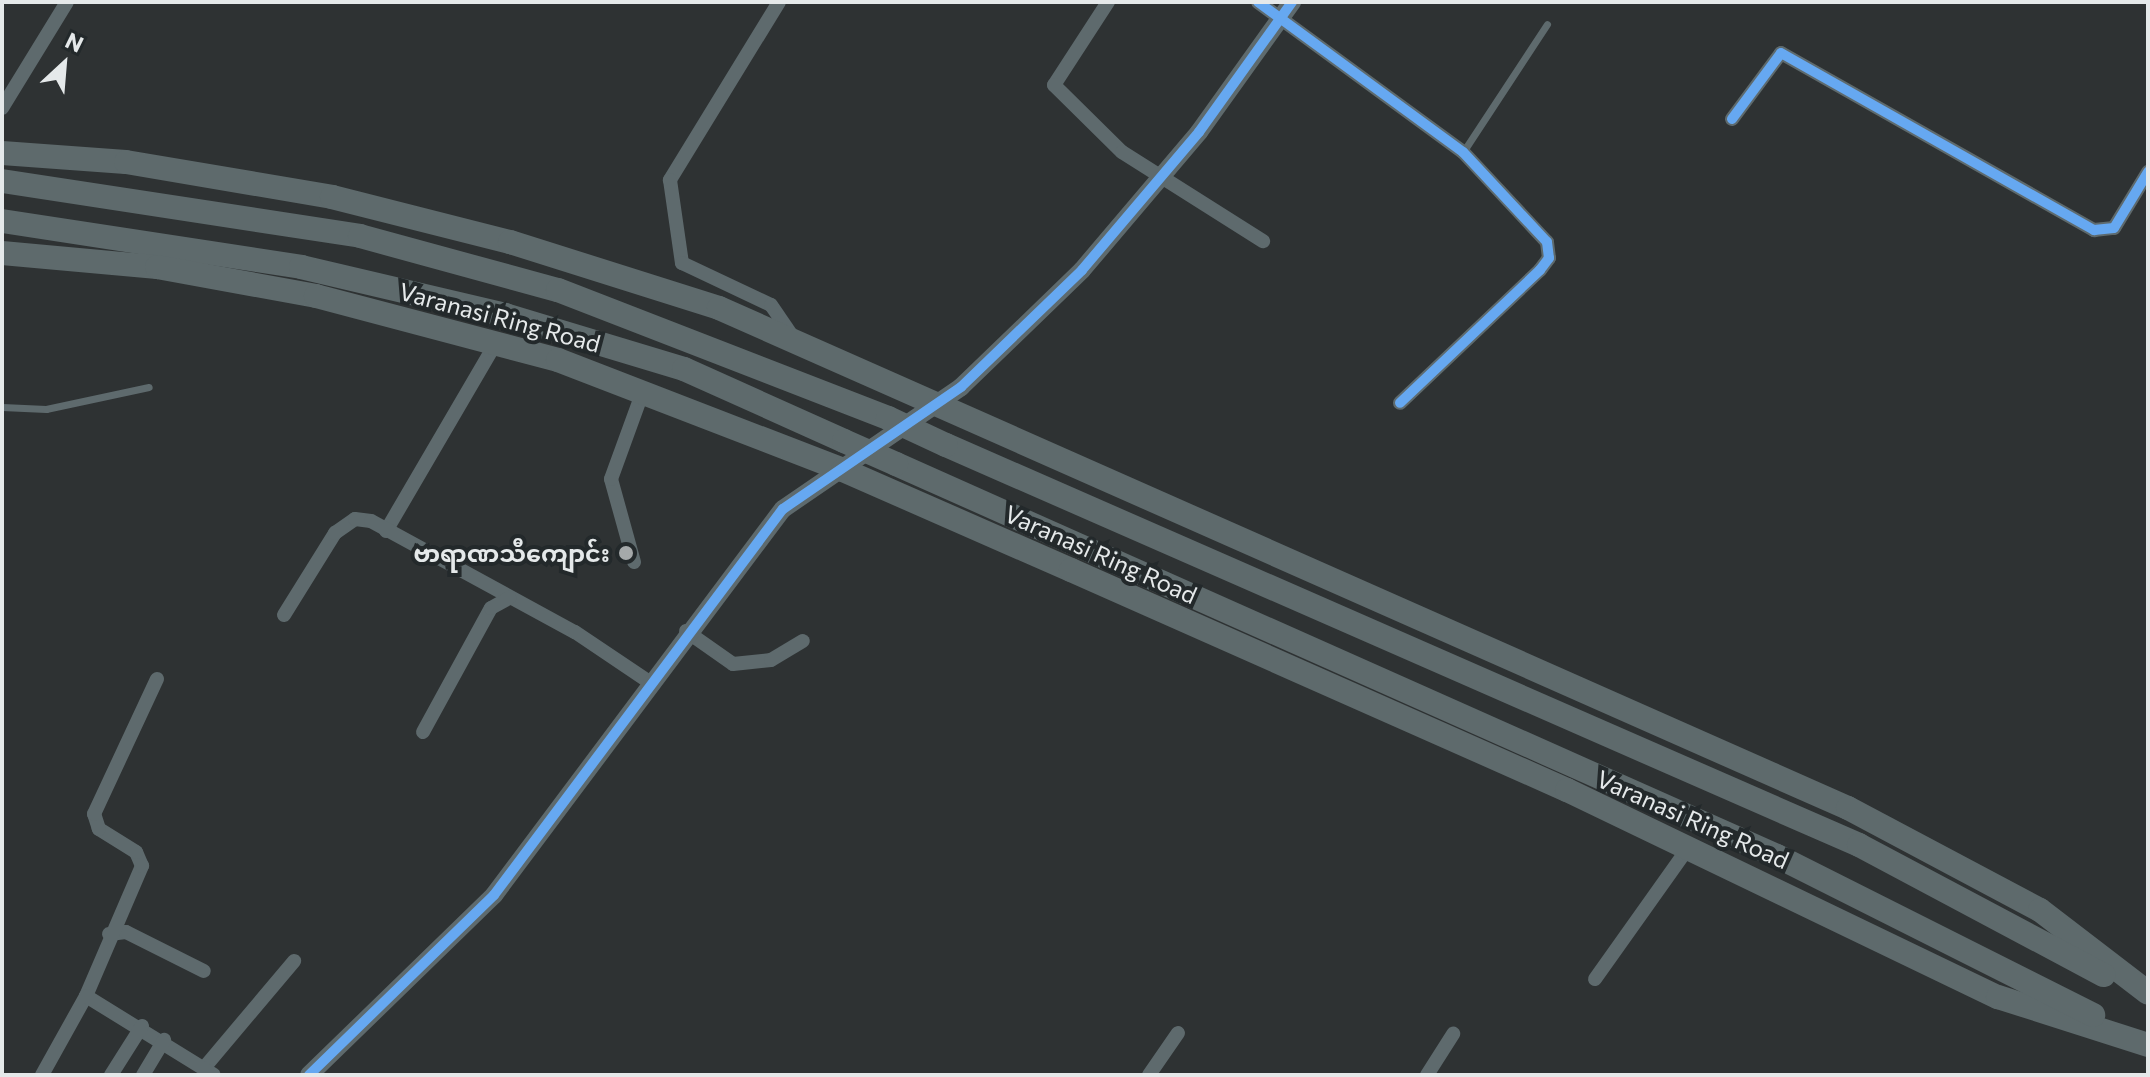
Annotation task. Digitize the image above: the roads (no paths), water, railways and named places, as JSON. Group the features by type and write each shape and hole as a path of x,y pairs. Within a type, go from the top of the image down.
{"highway":[{"path":"2,153 126,162 332,197 510,242 719,308 1848,808 2040,910 2148,993"},
{"name":"Varanasi Ring Road","path":"2,181 360,236 558,290 888,418 1859,845 2148,1000"},
{"name":"Varanasi Ring Road","path":"2,221 301,267 505,315 684,369 1777,856 2148,1044"},
{"path":"2,253 157,267 288,291 496,343 643,391 843,470 1688,848 1998,997 2148,1044"}],"street":[{"path":"2,108 67,2"},
{"path":"779,2 670,180 682,263 771,305 795,341"},
{"path":"1108,2 1054,85 1122,152 1263,241"},
{"path":"1258,2 1463,152 1547,242 1549,258 1400,403"},
{"path":"309,1075 494,895 648,681 783,509 938,404 1082,270 1162,179 1292,2"},
{"path":"1732,119 1781,53 2094,230 2114,228 2148,172"},
{"path":"386,531 496,343"},
{"path":"634,562 611,479 643,391"},
{"path":"284,615 343,525 355,519 386,531 509,598 648,681"},
{"path":"423,732 491,608 509,598"},
{"path":"686,631 733,664 771,660 803,641"},
{"path":"42,1075 86,996 109,934 142,866 136,852 99,829 94,814 157,679"},
{"path":"1595,979 1688,848"},
{"path":"109,934 126,932 204,971"},
{"path":"86,996 142,1026 209,1071 294,961"},
{"path":"111,1075 142,1026"},
{"path":"1149,1075 1178,1033"},
{"path":"1427,1075 1453,1034"},
{"path":"143,1075 164,1040"}],"lane":[{"path":"1463,152 1547,24"},
{"path":"2,407 46,409 149,387"}],"place":[{"name":"ဗာရာဏသီကျောင်း","path":"626,553"}]}
